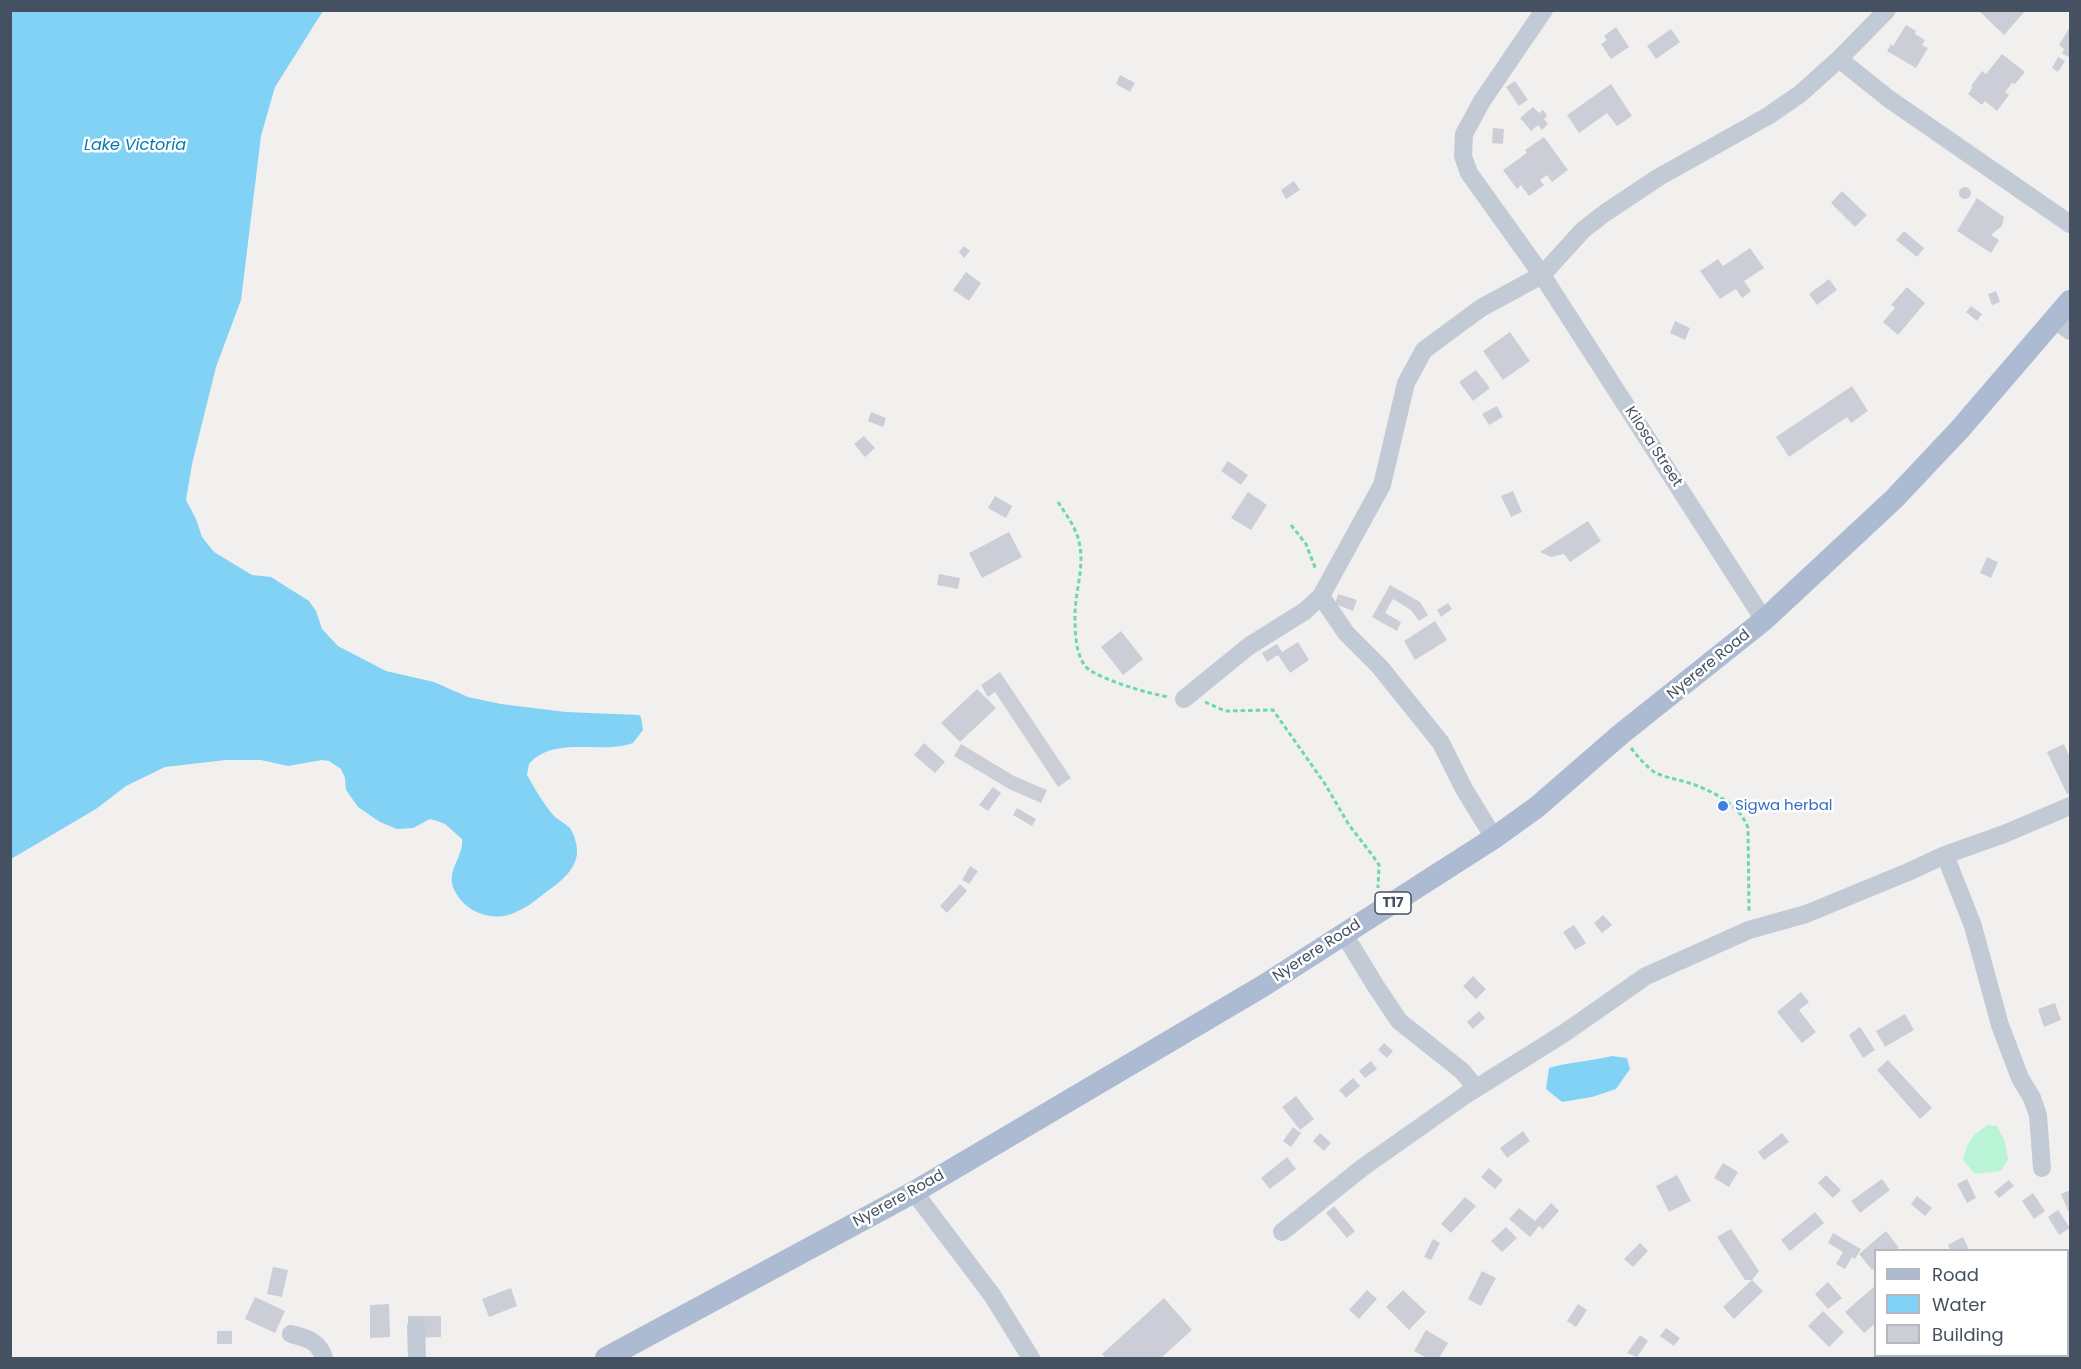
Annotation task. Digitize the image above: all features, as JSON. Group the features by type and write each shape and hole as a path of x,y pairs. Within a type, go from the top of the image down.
{"main road":[{"name":"Nyerere Road","path":"606,1359 914,1192 1253,992 1494,838 1537,807 1621,735 1764,620 1894,499 2062,325 2070,301"}],"street":[{"name":"Kilosa Street","path":"1544,10 1477,109 1464,134 1463,156 1469,173 1542,275 1764,620"},
{"path":"1184,699 1249,646 1305,611 1321,596 1382,485 1406,383 1424,350 1481,308 1542,275 1583,230 1605,213 1659,177 1768,116 1800,94 1887,10"},
{"path":"1839,58 1889,99 2070,224"},
{"path":"1321,596 1346,633 1380,667 1441,743 1464,789 1494,838"},
{"path":"1282,1232 1362,1168 1476,1088 1563,1034 1646,976 1749,930 1806,914 1945,855 2004,834 2070,806"},
{"path":"1945,855 1973,926 2000,1025 2020,1078 2032,1098 2038,1115 2042,1168"},
{"path":"1344,934 1399,1021 1462,1071 1476,1088"},
{"path":"914,1192 992,1295 1031,1359"},
{"path":"416,1327 417,1359"},
{"path":"291,1334 309,1338 317,1344 324,1359"}],"path":[{"path":"1058,502 1074,527 1080,547 1074,620 1079,656 1088,668 1147,694 1204,702 1225,711 1273,710 1325,784 1348,825 1379,865 1376,914"},
{"path":"1291,525 1306,544 1318,574 1321,596"},
{"path":"1621,735 1642,762 1654,771 1706,789 1744,817 1748,828 1749,930"}],"green space":[{"path":"1988,1125 1997,1126 2005,1142 2008,1160 2001,1171 1975,1174 1963,1160 1971,1139"}],"water":[{"name":"Lake Victoria","path":"11,10 323,11 275,87 261,136 241,300 216,367 192,464 186,500 202,537 214,552 252,575 271,577 309,601 316,611 322,629 338,646 386,671 434,682 468,697 501,704 566,712 639,715 641,717 643,730 633,743 620,746 552,750 540,755 529,764 527,775 555,817 570,828 577,850 574,863 567,875 525,907 509,915 490,916 481,914 464,904 453,887 452,880 461,851 462,839 445,824 430,819 413,828 397,829 380,822 358,807 346,790 345,778 341,769 329,761 322,760 288,766 261,760 226,760 165,767 126,786 96,809 11,859"},
{"path":"1612,1056 1627,1058 1630,1069 1616,1089 1592,1097 1562,1102 1546,1089 1549,1068"}],"building":[{"path":"1978,10 2026,10 2004,35"},
{"path":"1906,25 1925,40 1922,45 1928,48 1916,68 1887,51 1891,44 1893,46"},
{"path":"1616,27 1629,47 1611,59 1601,44 1607,40 1604,36"},
{"path":"2070,27 2070,58 2062,53 2064,49 2059,45"},
{"path":"1671,29 1680,42 1656,59 1647,46"},
{"path":"2002,54 2025,72 2005,92 2009,95 1997,111 1985,101 1982,105 1968,94 1982,71 1986,74"},
{"path":"2058,57 2065,61 2058,72 2052,68"},
{"path":"1120,75 1135,83 1130,92 1116,84"},
{"path":"1515,81 1528,100 1519,106 1506,87"},
{"path":"1611,84 1632,116 1617,126 1607,113 1579,133 1567,115"},
{"path":"1533,107 1539,113 1543,110 1547,116 1544,119 1548,124 1542,130 1538,125 1531,131 1520,118"},
{"path":"1493,128 1504,129 1503,144 1492,143"},
{"path":"1544,137 1568,170 1552,182 1547,175 1540,180 1544,185 1529,196 1521,185 1517,189 1503,170 1527,153 1525,150"},
{"path":"1294,181 1300,190 1286,199 1281,190"},
{"path":"1967,187 1971,193 1967,199 1963,199 1959,191"},
{"path":"1842,191 1867,215 1855,227 1831,203"},
{"path":"1977,198 2004,217 2002,226 1991,235 1999,240 1991,253 1957,231"},
{"path":"1904,231 1924,248 1917,257 1896,240"},
{"path":"964,246 970,251 964,258 959,252"},
{"path":"1750,248 1764,268 1744,281 1751,291 1742,298 1736,289 1720,299 1700,271 1718,259 1723,266"},
{"path":"966,272 981,283 969,301 953,290"},
{"path":"1829,279 1837,290 1817,305 1809,294"},
{"path":"1907,287 1925,303 1898,335 1883,322 1895,308 1891,305"},
{"path":"1996,291 2000,302 1992,305 1988,294"},
{"path":"1971,306 1982,314 1977,321 1966,312"},
{"path":"1675,321 1690,328 1685,340 1670,333"},
{"path":"1510,332 1530,361 1503,380 1483,351"},
{"path":"1476,370 1490,388 1473,401 1459,382"},
{"path":"1852,386 1868,411 1851,423 1847,417 1789,457 1776,437"},
{"path":"1497,406 1503,417 1489,425 1482,414"},
{"path":"871,412 886,418 883,427 868,421"},
{"path":"864,436 875,448 865,457 854,444"},
{"path":"1228,461 1248,475 1241,485 1221,471"},
{"path":"1513,491 1522,512 1511,517 1501,496"},
{"path":"1248,492 1267,505 1251,530 1231,518"},
{"path":"995,496 1012,506 1006,518 988,508"},
{"path":"1588,521 1601,541 1570,562 1564,554 1551,557 1540,552"},
{"path":"1009,532 1022,557 982,578 969,553"},
{"path":"1987,557 1998,562 1991,578 1980,573"},
{"path":"939,574 960,578 958,589 937,585"},
{"path":"1390,585 1420,602 1428,615 1419,621 1411,610 1393,599 1385,613 1401,622 1397,631 1372,617"},
{"path":"1338,594 1357,600 1353,611 1335,604"},
{"path":"1448,603 1452,609 1441,617 1437,610"},
{"path":"1435,621 1447,640 1415,660 1404,641"},
{"path":"1121,631 1143,659 1123,675 1101,647"},
{"path":"1298,642 1309,660 1290,673 1278,655 1267,662 1262,653 1277,644 1282,652"},
{"path":"1000,672 1071,778 1058,787 995,692 988,697 981,685"},
{"path":"977,689 996,708 960,742 941,723"},
{"path":"924,743 945,762 935,773 914,755"},
{"path":"961,744 1014,776 1047,790 1041,803 1009,789 954,756"},
{"path":"2064,744 2070,758 2070,793 2067,794 2047,752"},
{"path":"993,787 1001,793 988,811 979,805"},
{"path":"1017,808 1036,819 1032,826 1013,815"},
{"path":"970,866 978,871 969,884 962,880"},
{"path":"960,884 967,891 947,913 940,906"},
{"path":"1603,915 1612,925 1602,933 1594,923"},
{"path":"1574,925 1586,943 1575,950 1563,932"},
{"path":"1473,976 1486,989 1476,999 1463,986"},
{"path":"1801,992 1809,1002 1799,1010 1816,1032 1802,1043 1777,1012"},
{"path":"2055,1003 2061,1020 2044,1027 2038,1009"},
{"path":"1479,1011 1485,1018 1473,1029 1467,1022"},
{"path":"1905,1014 1914,1030 1885,1047 1876,1031"},
{"path":"1860,1027 1875,1050 1863,1058 1849,1035"},
{"path":"1384,1043 1393,1051 1387,1058 1378,1050"},
{"path":"1888,1060 1932,1108 1920,1119 1877,1070"},
{"path":"1371,1061 1377,1069 1365,1078 1359,1071"},
{"path":"1353,1078 1360,1086 1346,1098 1339,1090"},
{"path":"1296,1096 1314,1119 1300,1130 1282,1107"},
{"path":"1293,1127 1301,1133 1291,1147 1283,1141"},
{"path":"1523,1131 1530,1141 1507,1158 1500,1148"},
{"path":"1320,1133 1331,1143 1324,1151 1313,1141"},
{"path":"1782,1133 1789,1142 1764,1160 1758,1152"},
{"path":"1287,1157 1296,1169 1270,1189 1261,1178"},
{"path":"1723,1163 1738,1172 1729,1187 1714,1178"},
{"path":"1489,1168 1503,1180 1495,1189 1481,1177"},
{"path":"1677,1175 1691,1201 1669,1212 1656,1186"},
{"path":"1826,1175 1841,1190 1833,1198 1818,1183"},
{"path":"1882,1179 1890,1190 1860,1213 1851,1201"},
{"path":"1967,1179 1976,1198 1967,1203 1957,1184"},
{"path":"2009,1180 2014,1186 1999,1198 1994,1192"},
{"path":"2070,1190 2070,1215 2061,1194"},
{"path":"2033,1193 2045,1211 2034,1219 2022,1201"},
{"path":"1917,1196 1932,1208 1925,1216 1911,1204"},
{"path":"1465,1197 1476,1206 1451,1233 1441,1224"},
{"path":"1551,1203 1559,1211 1543,1229 1539,1226 1530,1237 1509,1219 1519,1208 1535,1221"},
{"path":"1334,1206 1355,1231 1347,1238 1326,1213"},
{"path":"2058,1210 2070,1228 2059,1235 2048,1217"},
{"path":"1815,1212 1824,1223 1790,1251 1781,1240"},
{"path":"1506,1227 1517,1238 1502,1252 1491,1241"},
{"path":"1731,1229 1759,1271 1752,1280 1745,1280 1717,1237"},
{"path":"1886,1231 1899,1248 1874,1249 1874,1268 1872,1270 1859,1254"},
{"path":"1833,1233 1861,1249 1855,1259 1852,1257 1845,1269 1836,1264 1843,1252 1828,1243"},
{"path":"1963,1237 1969,1249 1950,1249 1948,1245"},
{"path":"1433,1239 1440,1243 1431,1260 1424,1257"},
{"path":"1640,1243 1648,1251 1633,1267 1624,1259"},
{"path":"273,1267 288,1270 282,1297 267,1294"},
{"path":"1482,1271 1496,1278 1481,1306 1468,1299"},
{"path":"1752,1280 1763,1291 1734,1319 1723,1307"},
{"path":"1828,1282 1842,1298 1828,1309 1815,1294"},
{"path":"1874,1287 1874,1325 1864,1333 1845,1312"},
{"path":"511,1288 517,1306 489,1317 482,1299"},
{"path":"1367,1290 1377,1299 1359,1319 1349,1310"},
{"path":"1403,1290 1426,1312 1409,1330 1386,1307"},
{"path":"255,1297 285,1311 275,1333 245,1319"},
{"path":"1164,1298 1192,1330 1161,1358 1106,1358 1102,1354"},
{"path":"389,1304 390,1337 370,1338 370,1305"},
{"path":"1578,1304 1587,1310 1576,1327 1567,1321"},
{"path":"1823,1311 1844,1332 1829,1347 1808,1326"},
{"path":"408,1316 441,1316 441,1337 408,1338"},
{"path":"1666,1328 1680,1338 1674,1346 1660,1336"},
{"path":"1426,1330 1448,1343 1439,1358 1427,1358 1414,1351"},
{"path":"217,1331 232,1331 232,1344 217,1344"},
{"path":"2069,1334 2070,1357 2056,1358 2069,1357"},
{"path":"1640,1335 1648,1341 1637,1357 1627,1353"}],"place":[{"name":"Sigwa herbal","path":"1723,806"}]}
